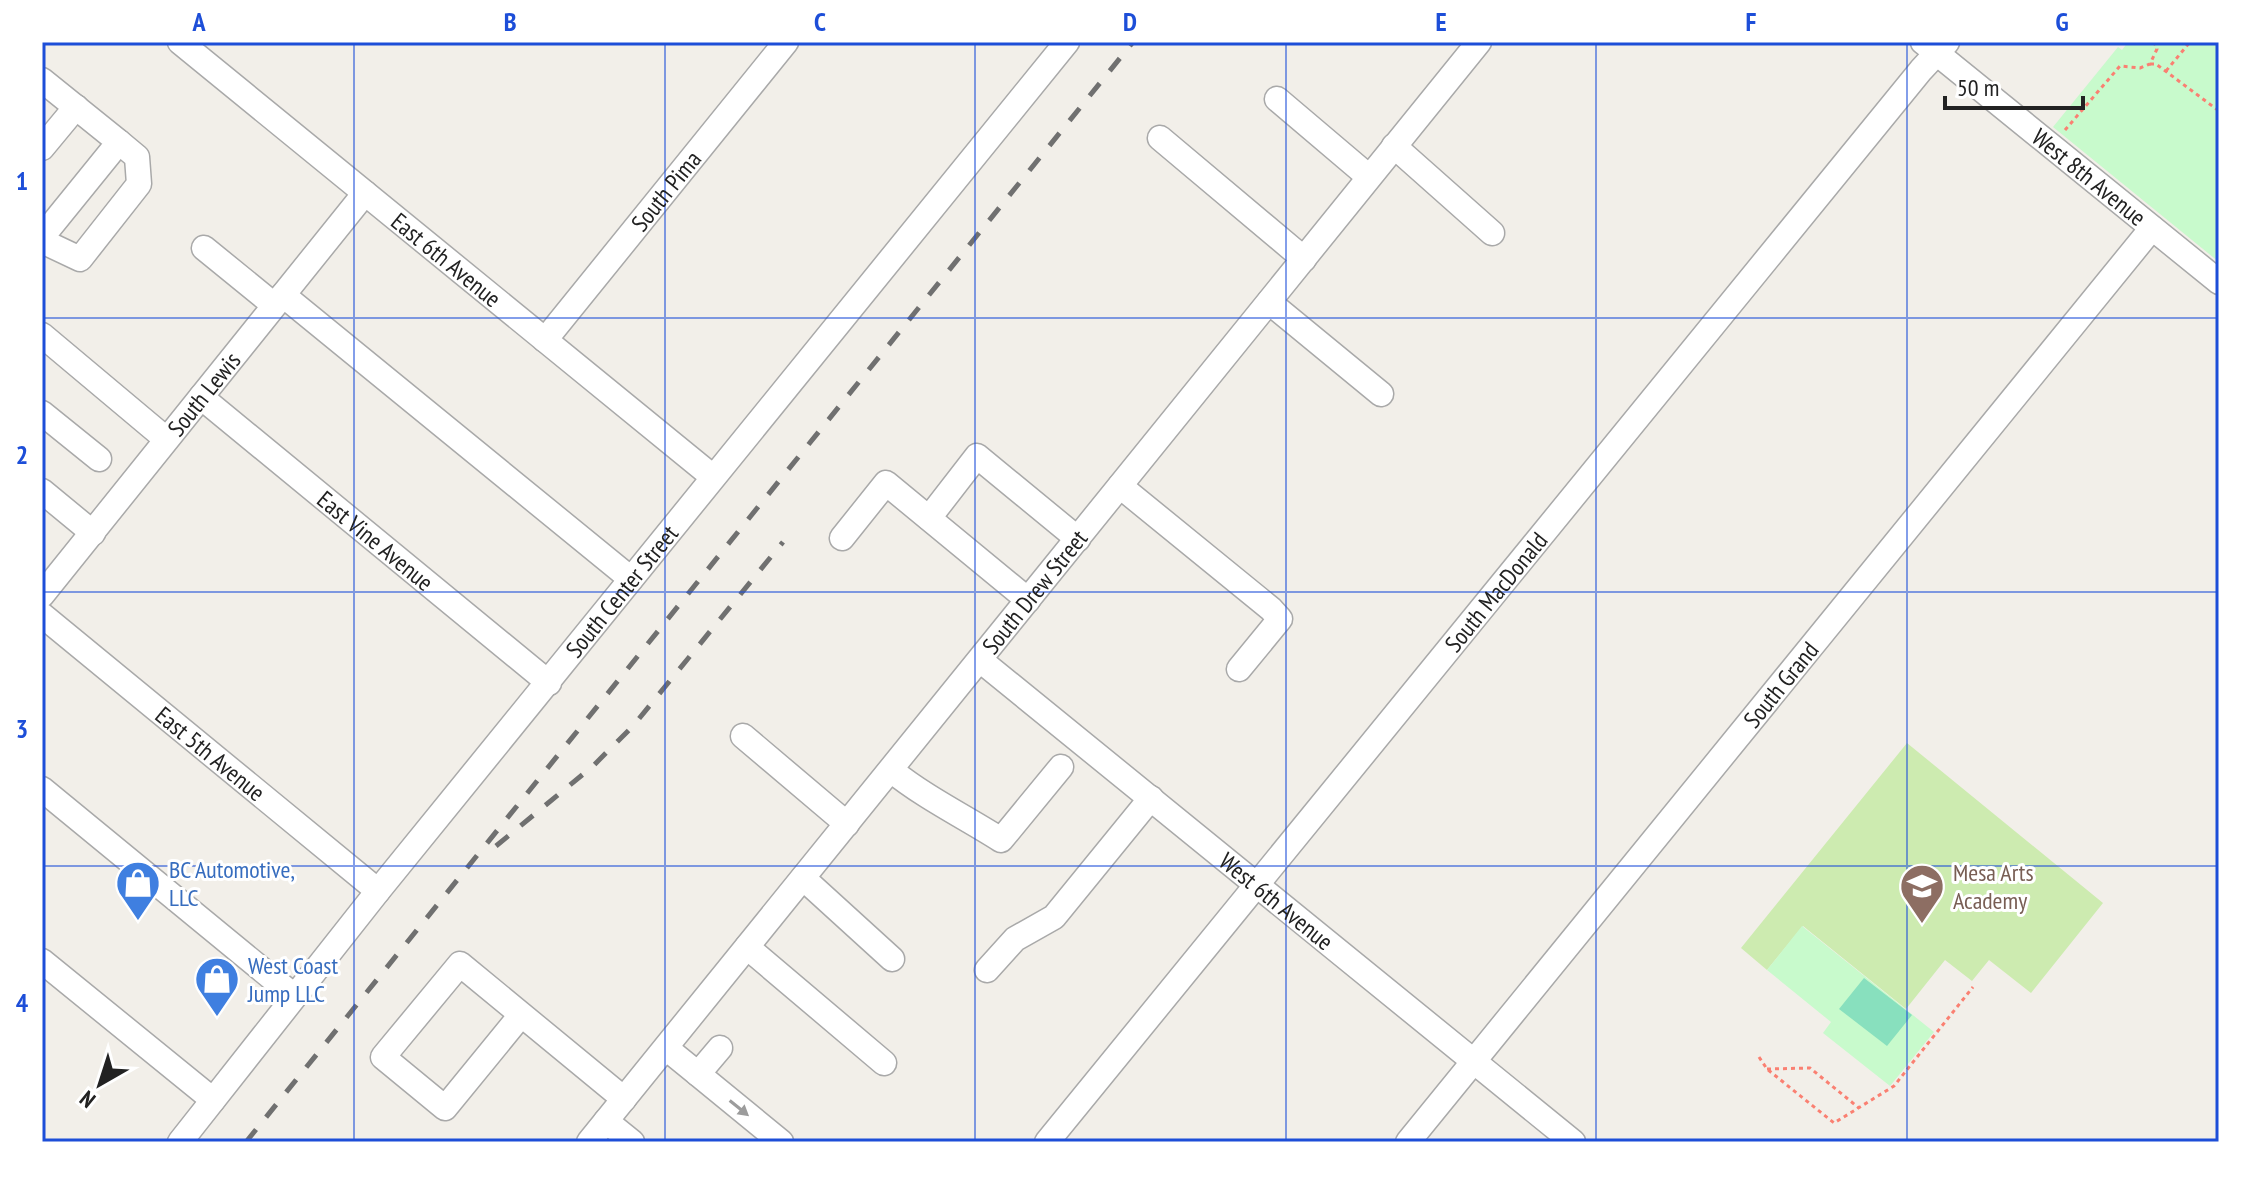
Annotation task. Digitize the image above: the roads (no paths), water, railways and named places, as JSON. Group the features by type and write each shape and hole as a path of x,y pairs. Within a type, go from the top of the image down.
{"street":[{"name":"East 6th Avenue","path":"180,42 713,477"},
{"name":"South Pima","path":"545,340 786,42"},
{"name":"South Center Street","path":"180,1142 378,891 1067,42"},
{"name":"South Drew Street","path":"589,1142 1479,42"},
{"name":"West 8th Avenue","path":"1935,46 2051,147 2219,282"},
{"name":"South MacDonald","path":"1047,1142 1935,46"},
{"path":"42,80 76,107 119,142 137,157 139,184 80,259 42,239 119,142"},
{"path":"1277,99 1369,177"},
{"path":"42,148 76,107"},
{"path":"1160,138 1304,259"},
{"path":"1394,146 1492,233"},
{"name":"South Lewis","path":"42,595 365,193"},
{"name":"South Grand","path":"1408,1142 2152,228"},
{"path":"204,248 278,300 631,579"},
{"path":"1269,302 1381,394"},
{"path":"42,335 166,439"},
{"name":"East Vine Avenue","path":"201,397 549,683"},
{"path":"42,413 99,459"},
{"path":"929,518 977,456 1078,539"},
{"path":"842,538 886,483 1028,600"},
{"path":"1120,486 1280,619 1239,669"},
{"path":"42,491 93,533"},
{"name":"East 5th Avenue","path":"42,615 378,891"},
{"name":"West 6th Avenue","path":"980,660 1573,1142"},
{"path":"743,736 847,824"},
{"path":"891,770 910,786 952,808 1001,840 1061,767"},
{"path":"42,789 294,996"},
{"path":"987,970 1015,939 1054,917 1151,798"},
{"path":"803,878 892,959"},
{"path":"747,947 884,1063"},
{"path":"42,961 213,1100"},
{"path":"521,1015 445,1108 383,1057 460,964 624,1099"},
{"path":"666,1048 781,1142"},
{"path":"698,1074 720,1048"},
{"path":"606,1121 632,1142"}],"railway":[{"path":"246,1142 1133,42"},
{"path":"496,846 593,766 633,726 783,542"}],"place":[{"name":"BC Automotive, LLC","path":"138,922"},
{"name":"Mesa Arts Academy","path":"1922,925"},
{"name":"West Coast Jump LLC","path":"217,1018"}]}
